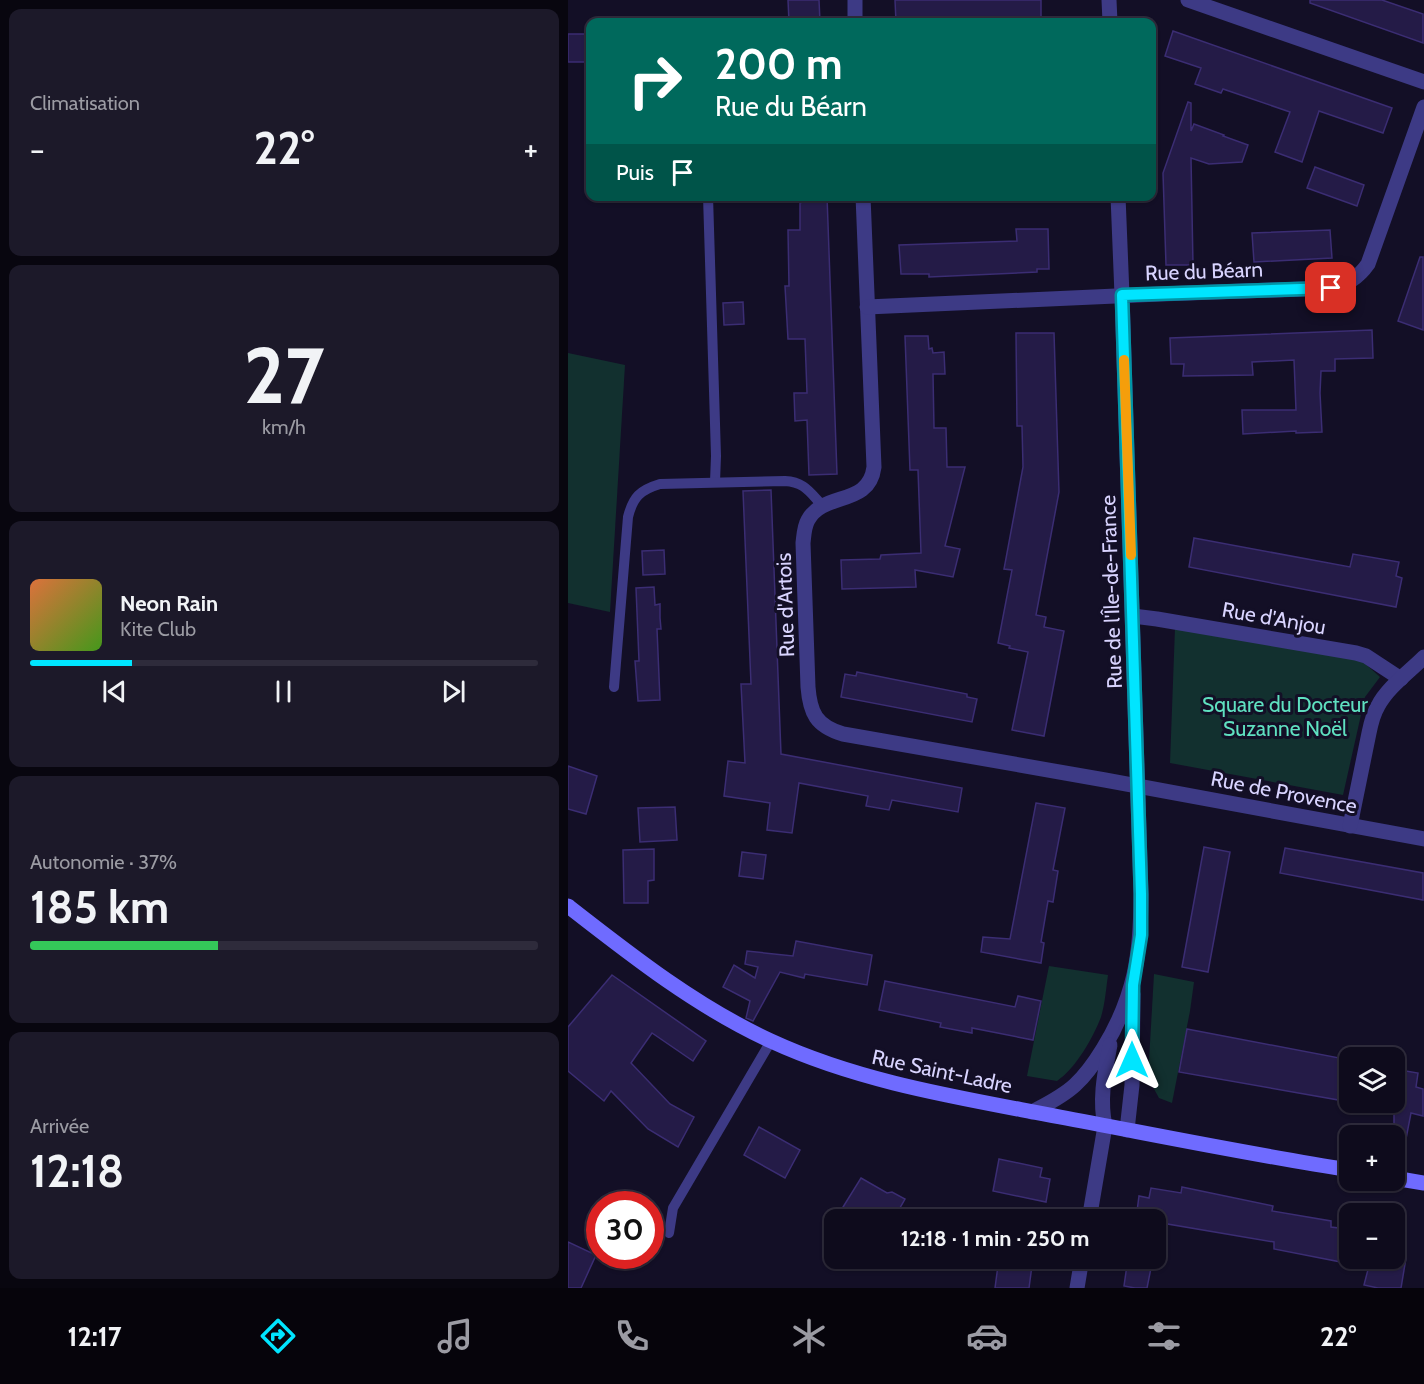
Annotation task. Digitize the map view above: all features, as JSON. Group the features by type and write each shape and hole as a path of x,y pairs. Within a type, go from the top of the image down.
{"street":[{"path":"854,0 855,18"},
{"path":"1109,0 1110,18"},
{"path":"1188,0 1423,82"},
{"name":"Rue du Béarn","path":"867,307 1331,288 1343,285 1354,280 1368,264 1423,107"},
{"path":"823,506 863,490 873,475 863,201"},
{"name":"Rue de l'Île-de-France","path":"1118,201 1141,917 1141,935 1133,985 1132,1085 1127,1130"},
{"name":"Rue d'Artois","path":"823,506 813,513 804,531 808,687 812,711 816,718 831,730 843,734 1138,786"},
{"name":"Rue d'Anjou","path":"1133,616 1356,653 1366,656 1401,679"},
{"path":"1350,826 1372,718 1378,704 1423,657"},
{"name":"Rue de Provence","path":"1138,786 1423,839"},
{"name":"Rue Saint-Ladre","path":"568,906 700,1003 771,1041 822,1062 877,1080 1032,1112 1339,1168"},
{"name":"Rue de l'Île-de-France","path":"1032,1112 1054,1101 1076,1084 1094,1064 1112,1034 1133,985"},
{"name":"Rue de l'Île-de-France","path":"1091,1209 1105,1126 1102,1114 1102,1095 1112,1034"},
{"path":"1405,1180 1423,1183"},
{"path":"1077,1288 1080,1269"}],"lane":[{"path":"709,201 715,482"},
{"path":"614,687 628,517 635,499 642,491 660,484 794,481 801,484 823,506"},
{"path":"669,1233 673,1208 771,1041"}],"green space":[{"path":"568,353 625,365 610,612 568,603"},
{"name":"Square du Docteur Suzanne Noël","path":"1175,628 1361,660 1380,677 1365,697 1343,795 1170,763"},
{"path":"1049,966 1108,975 1101,1017 1093,1034 1077,1061 1057,1081 1027,1076"},
{"path":"1154,974 1194,982 1172,1103 1159,1098 1148,1078"}],"building":[{"path":"788,0 819,0 820,18 789,18"},
{"path":"895,0 1041,0 1041,18 896,18"},
{"path":"1310,0 1382,0 1423,14 1423,43 1310,3"},
{"path":"1173,31 1392,108 1383,133 1319,111 1302,162 1275,152 1290,112 1223,89 1221,93 1195,84 1201,68 1165,56"},
{"path":"568,34 586,34 586,62 568,62"},
{"path":"1188,102 1191,103 1191,131 1194,124 1248,145 1242,162 1209,164 1191,158 1193,265 1166,265 1163,173"},
{"path":"1315,167 1364,185 1357,206 1307,188"},
{"path":"827,201 837,474 809,475 807,420 795,421 794,393 807,393 805,339 788,339 785,286 789,286 788,230 800,230 800,203"},
{"path":"1016,229 1048,229 1049,269 1037,269 1037,272 929,277 929,274 901,274 899,245 1017,241"},
{"path":"1330,230 1332,258 1254,262 1252,233"},
{"path":"1420,257 1423,257 1423,330 1398,321"},
{"path":"743,302 744,324 724,325 723,303"},
{"path":"1372,330 1373,358 1335,359 1335,371 1321,371 1322,432 1243,434 1242,410 1296,410 1294,360 1252,362 1253,375 1183,376 1184,364 1171,364 1170,338"},
{"path":"1016,333 1054,333 1059,492 1036,615 1046,617 1044,627 1064,631 1044,736 1012,730 1028,652 998,643 1012,570 1004,569 1023,467 1022,426 1017,426"},
{"path":"905,336 928,336 929,349 932,348 933,353 944,352 945,374 933,374 934,428 946,428 947,467 965,467 945,546 960,549 953,577 915,570 916,587 842,589 841,560 880,559 881,555 921,553 918,470 910,470"},
{"path":"771,490 781,754 962,788 958,812 892,800 889,810 866,806 868,796 799,783 792,833 767,830 770,803 724,796 728,761 745,763 741,684 751,684 743,491"},
{"path":"1194,538 1350,567 1353,554 1399,562 1396,576 1402,578 1396,607 1189,567"},
{"path":"664,550 665,574 643,575 642,551"},
{"path":"654,587 655,605 660,604 661,629 657,629 660,700 638,701 635,661 639,661 636,588"},
{"path":"857,672 967,694 967,697 977,699 972,722 841,697 845,674 856,676"},
{"path":"568,766 597,776 586,814 568,809"},
{"path":"1036,803 1065,808 1053,870 1058,871 1053,902 1048,901 1041,942 1044,943 1041,963 981,952 983,937 1010,939"},
{"path":"675,807 677,840 640,842 638,808"},
{"path":"1204,847 1230,852 1208,972 1182,967"},
{"path":"1285,848 1423,873 1423,900 1280,873"},
{"path":"654,849 654,880 648,881 648,903 624,903 623,850"},
{"path":"742,852 766,855 763,879 739,876"},
{"path":"796,941 872,955 867,985 805,974 804,978 780,972 753,1021 746,1018 750,1001 723,987 734,965 755,978 758,967 745,964 747,951 793,956"},
{"path":"612,975 706,1041 693,1061 652,1033 631,1063 670,1104 694,1117 678,1147 648,1129 611,1091 604,1101 568,1071 568,1027"},
{"path":"885,981 1015,1007 1018,996 1041,1001 1033,1040 972,1028 972,1033 940,1027 941,1023 879,1010"},
{"path":"1187,1029 1339,1058 1339,1100 1179,1072"},
{"path":"1405,1071 1418,1073 1416,1087 1423,1089 1423,1116 1411,1113 1405,1144 1405,1125 1394,1125 1394,1113 1405,1113"},
{"path":"759,1127 800,1150 785,1178 744,1155"},
{"path":"999,1159 1042,1168 1040,1177 1050,1179 1046,1202 993,1191"},
{"path":"861,1178 887,1193 892,1192 905,1199 899,1209 846,1209 843,1207"},
{"path":"1182,1187 1273,1206 1272,1211 1331,1221 1331,1227 1339,1228 1339,1262 1274,1249 1274,1242 1166,1224 1166,1209 1137,1209 1139,1196 1149,1198 1151,1188 1181,1193"},
{"path":"568,1242 586,1250 586,1269 590,1269 581,1288 568,1288"},
{"path":"998,1269 1032,1269 1029,1288 995,1288"},
{"path":"1126,1269 1151,1269 1147,1288 1124,1286"},
{"path":"1368,1269 1404,1269 1401,1288 1378,1288 1364,1285"}],"slow traffic":[{"path":"1124,360 1131,555"}],"route":[{"path":"1132,1060 1133,985 1141,935 1141,894 1122,295 1331,288"}]}
